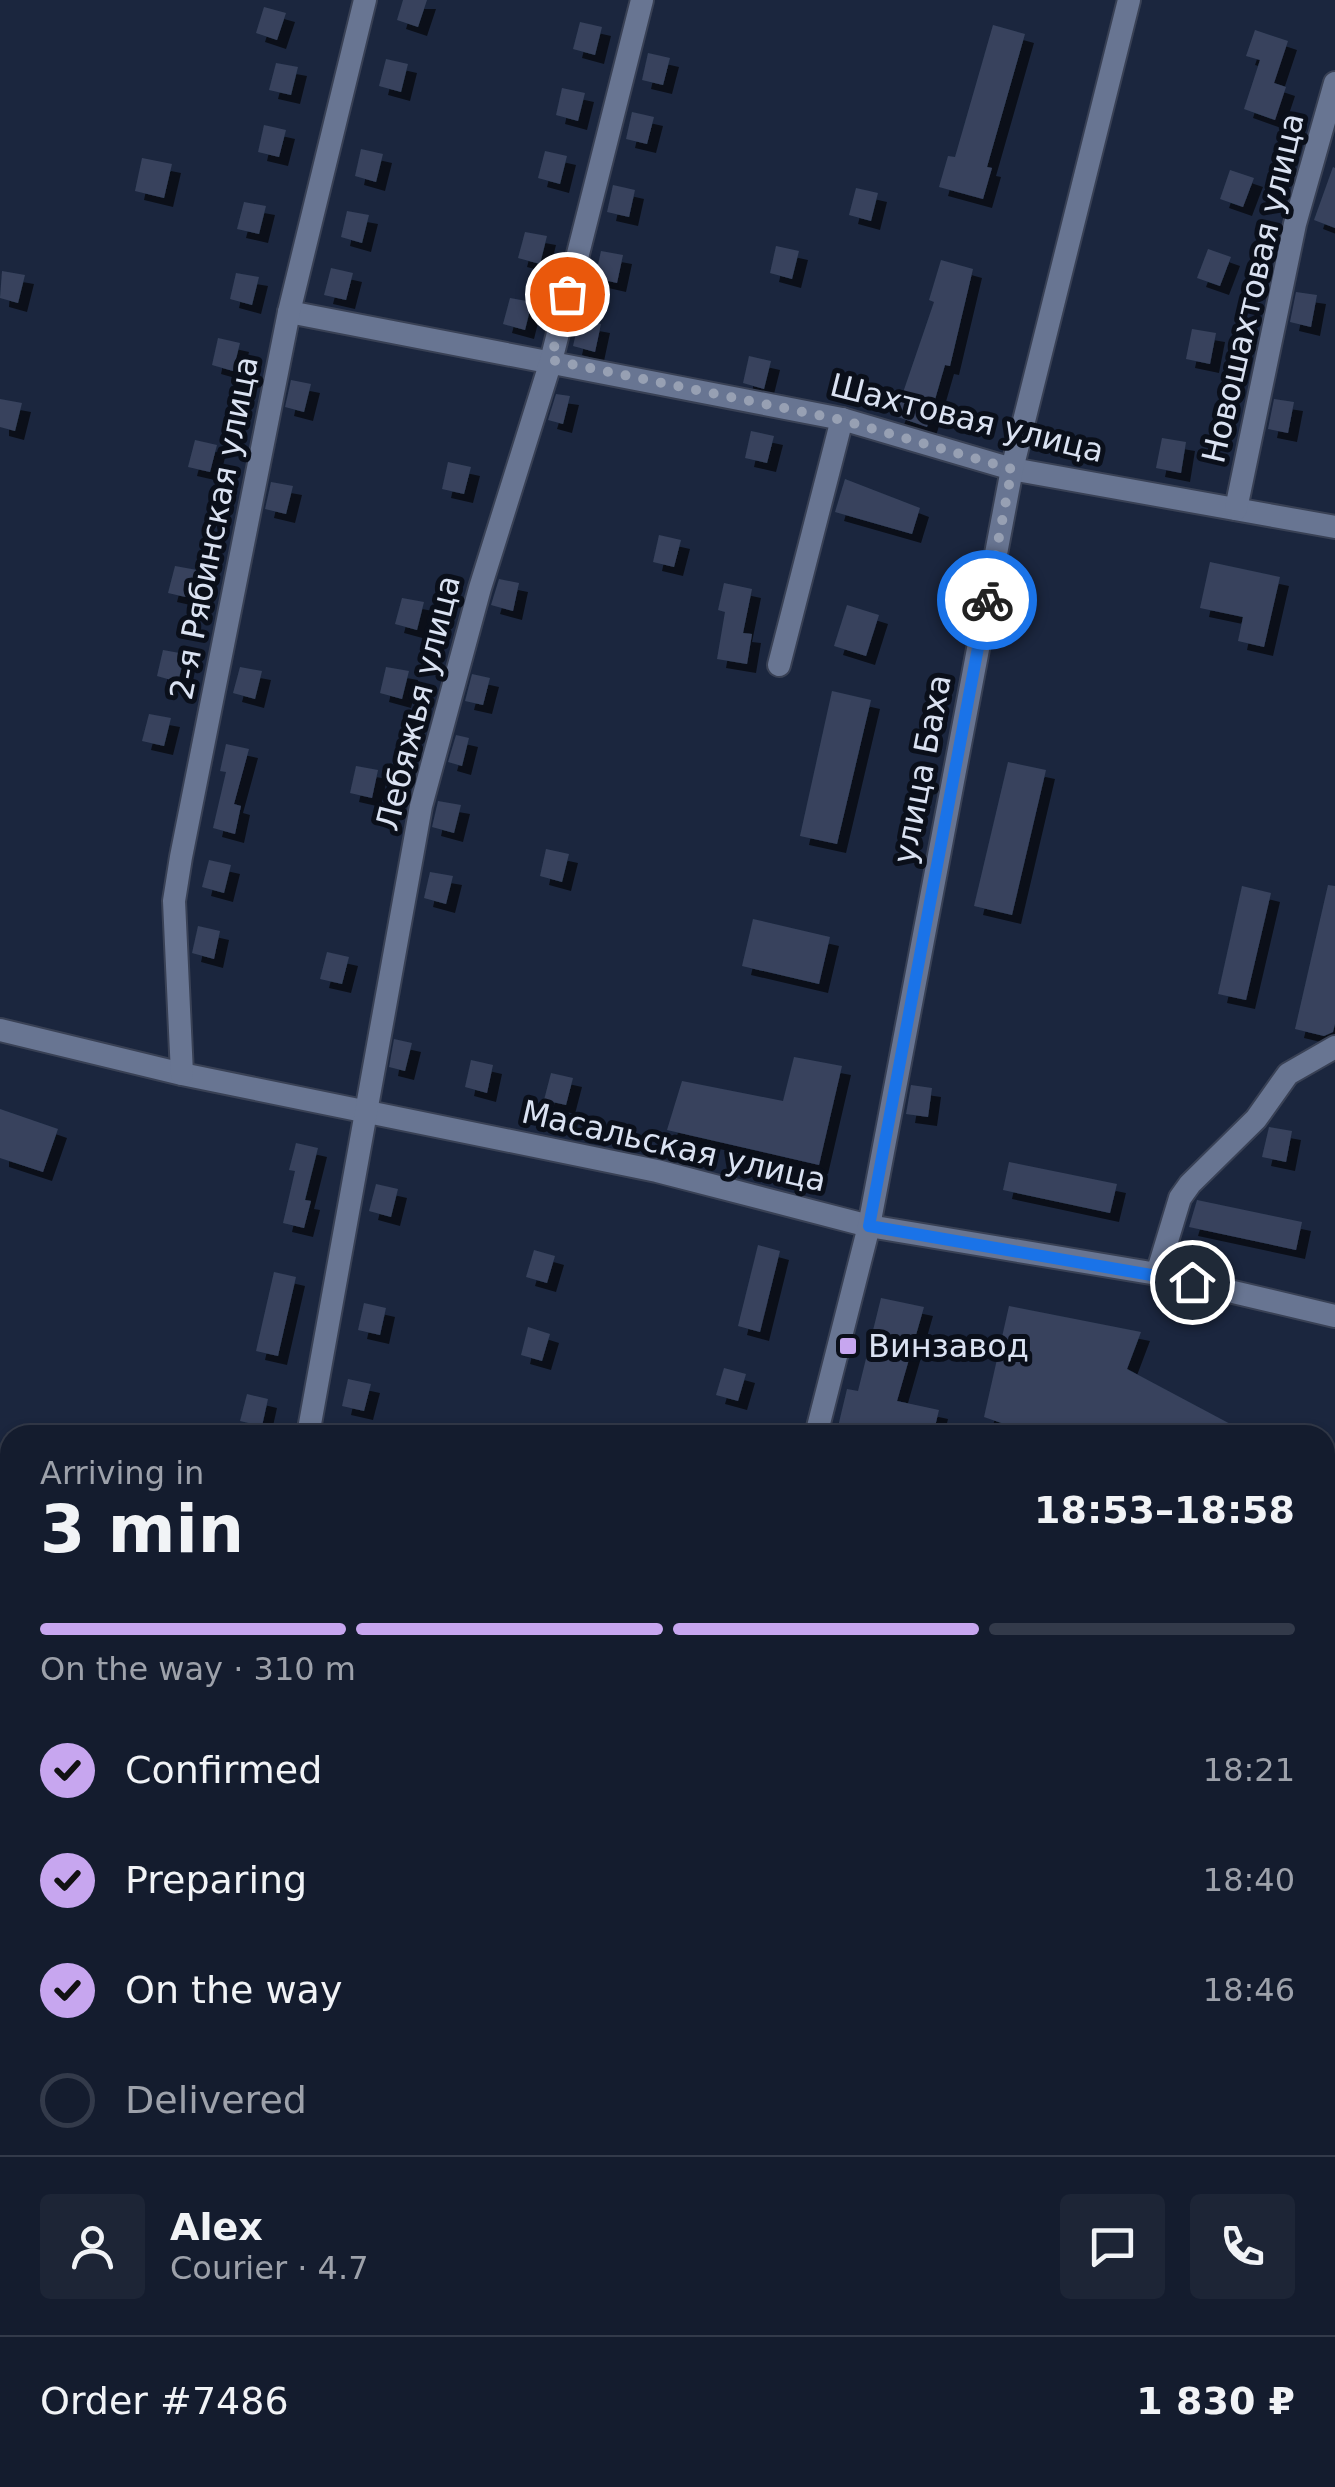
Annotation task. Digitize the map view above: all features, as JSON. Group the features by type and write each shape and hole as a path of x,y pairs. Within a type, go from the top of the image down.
{"street":[{"name":"2-я Рябинская улица","path":"182,1074 174,901 289,312 364,0"},
{"name":"Лебяжья улица","path":"310,1425 421,806 480,588 551,360 642,0"},
{"name":"улица Баха","path":"819,1425 869,1226 1012,469 1129,0"},
{"name":"Новошахтовая улица","path":"1236,509 1295,224 1335,82"},
{"name":"Шахтовая улица","path":"289,312 551,360 842,420 1012,469 1335,527"},
{"path":"779,665 842,420"},
{"name":"Масальская улица","path":"0,1030 182,1074 658,1171 869,1226 1156,1274 1335,1316"},
{"path":"1156,1274 1180,1198 1190,1184 1256,1119 1288,1074 1335,1047"}],"building":[{"path":"403,0 427,0 418,27 397,20"},
{"path":"264,7 286,13 277,40 256,33"},
{"path":"580,22 602,27 595,55 573,49"},
{"path":"993,25 1025,34 987,167 992,168 983,199 939,187 948,156 955,157"},
{"path":"1255,30 1288,41 1274,83 1286,87 1275,120 1244,109 1260,60 1246,56"},
{"path":"648,53 670,58 663,85 642,80"},
{"path":"386,59 408,64 401,92 379,86"},
{"path":"276,63 298,67 291,95 269,90"},
{"path":"562,88 585,93 578,121 556,115"},
{"path":"632,112 654,117 647,144 626,139"},
{"path":"264,125 286,130 279,157 258,152"},
{"path":"361,149 383,154 376,182 355,176"},
{"path":"545,151 567,156 560,184 538,178"},
{"path":"142,158 172,164 164,198 135,191"},
{"path":"1335,168 1335,228 1314,220"},
{"path":"1230,170 1254,178 1243,207 1220,199"},
{"path":"613,185 635,190 629,217 607,212"},
{"path":"856,188 878,193 871,221 849,215"},
{"path":"244,202 266,206 259,234 237,229"},
{"path":"347,211 369,215 362,243 341,237"},
{"path":"525,232 547,236 540,264 518,258"},
{"path":"776,246 799,251 792,279 770,273"},
{"path":"1208,249 1231,257 1220,286 1197,278"},
{"path":"601,251 623,255 617,283 595,278"},
{"path":"941,260 973,269 950,366 945,365 927,427 895,416 934,302 929,300"},
{"path":"331,268 353,273 346,300 324,295"},
{"path":"2,271 25,275 18,303 0,298"},
{"path":"236,273 259,277 252,305 230,299"},
{"path":"1296,292 1317,295 1311,327 1290,322"},
{"path":"510,298 532,302 525,330 503,324"},
{"path":"579,320 601,324 595,352 573,346"},
{"path":"1192,329 1216,333 1210,364 1186,359"},
{"path":"218,338 240,343 233,371 212,365"},
{"path":"749,356 771,361 764,389 743,383"},
{"path":"291,380 311,384 304,412 285,407"},
{"path":"556,394 570,396 563,424 548,420"},
{"path":"0,399 22,403 15,431 0,427"},
{"path":"1274,399 1294,402 1288,433 1268,429"},
{"path":"751,431 774,436 767,463 745,458"},
{"path":"1162,438 1186,442 1181,473 1156,468"},
{"path":"195,440 217,445 210,472 188,467"},
{"path":"448,462 471,467 464,494 442,489"},
{"path":"845,479 920,508 912,534 835,512"},
{"path":"271,482 293,486 286,514 265,509"},
{"path":"659,535 681,540 674,567 653,562"},
{"path":"1210,562 1280,577 1264,647 1238,641 1243,617 1200,608"},
{"path":"175,566 197,570 190,598 168,593"},
{"path":"499,579 519,583 513,611 491,605"},
{"path":"724,583 752,589 743,633 752,634 747,664 717,659 725,612 718,610"},
{"path":"402,598 424,602 417,630 395,624"},
{"path":"847,605 879,615 866,656 834,646"},
{"path":"163,650 185,654 178,682 157,676"},
{"path":"240,667 262,671 255,699 233,693"},
{"path":"386,667 409,671 402,699 380,693"},
{"path":"472,674 490,678 483,705 465,701"},
{"path":"832,691 871,700 837,844 800,836"},
{"path":"149,714 171,718 164,746 142,741"},
{"path":"456,735 469,738 462,766 448,762"},
{"path":"226,744 249,749 234,804 241,806 235,834 213,828 226,772 220,771"},
{"path":"1008,762 1046,770 1012,915 974,906"},
{"path":"356,766 378,770 372,798 350,793"},
{"path":"438,801 461,805 454,833 432,827"},
{"path":"546,849 569,854 562,882 540,876"},
{"path":"209,860 231,865 224,893 202,887"},
{"path":"430,872 453,876 446,904 424,898"},
{"path":"1328,885 1335,886 1335,1024 1333,1032 1324,1036 1295,1029"},
{"path":"1242,886 1271,893 1246,1000 1218,994"},
{"path":"753,919 830,937 819,984 742,966"},
{"path":"198,926 220,931 214,959 192,953"},
{"path":"327,952 349,957 342,984 320,979"},
{"path":"394,1039 412,1043 405,1071 389,1067"},
{"path":"794,1057 842,1066 819,1165 667,1130 682,1081 783,1101"},
{"path":"471,1060 493,1065 487,1093 465,1087"},
{"path":"551,1073 573,1078 566,1105 544,1100"},
{"path":"911,1085 932,1088 928,1117 906,1114"},
{"path":"0,1109 58,1129 43,1172 0,1158"},
{"path":"1269,1127 1292,1131 1286,1162 1262,1157"},
{"path":"296,1143 318,1148 305,1200 311,1201 304,1228 283,1223 295,1171 289,1170"},
{"path":"1009,1162 1117,1184 1110,1213 1003,1190"},
{"path":"376,1184 398,1189 391,1217 369,1211"},
{"path":"1197,1200 1302,1222 1296,1250 1189,1227"},
{"path":"758,1245 780,1251 760,1332 738,1326"},
{"path":"534,1250 555,1256 547,1283 526,1277"},
{"path":"274,1272 296,1277 278,1356 256,1351"},
{"path":"881,1298 924,1307 897,1401 939,1410 935,1425 838,1425 847,1389 858,1391"},
{"path":"364,1303 386,1308 380,1335 358,1330"},
{"path":"1009,1306 1141,1332 1127,1369 1232,1425 1007,1425 984,1417"},
{"path":"528,1327 550,1334 542,1361 521,1355"},
{"path":"724,1368 746,1374 738,1401 716,1395"},
{"path":"348,1379 371,1384 364,1411 342,1406"},
{"path":"247,1394 268,1399 262,1425 240,1421"}],"way so far":[{"path":"567,294 551,360 842,420 1012,469 987,600"}],"place":[{"name":"Винзавод","path":"848,1346"}],"route":[{"path":"987,600 869,1226 1192,1282"}]}
